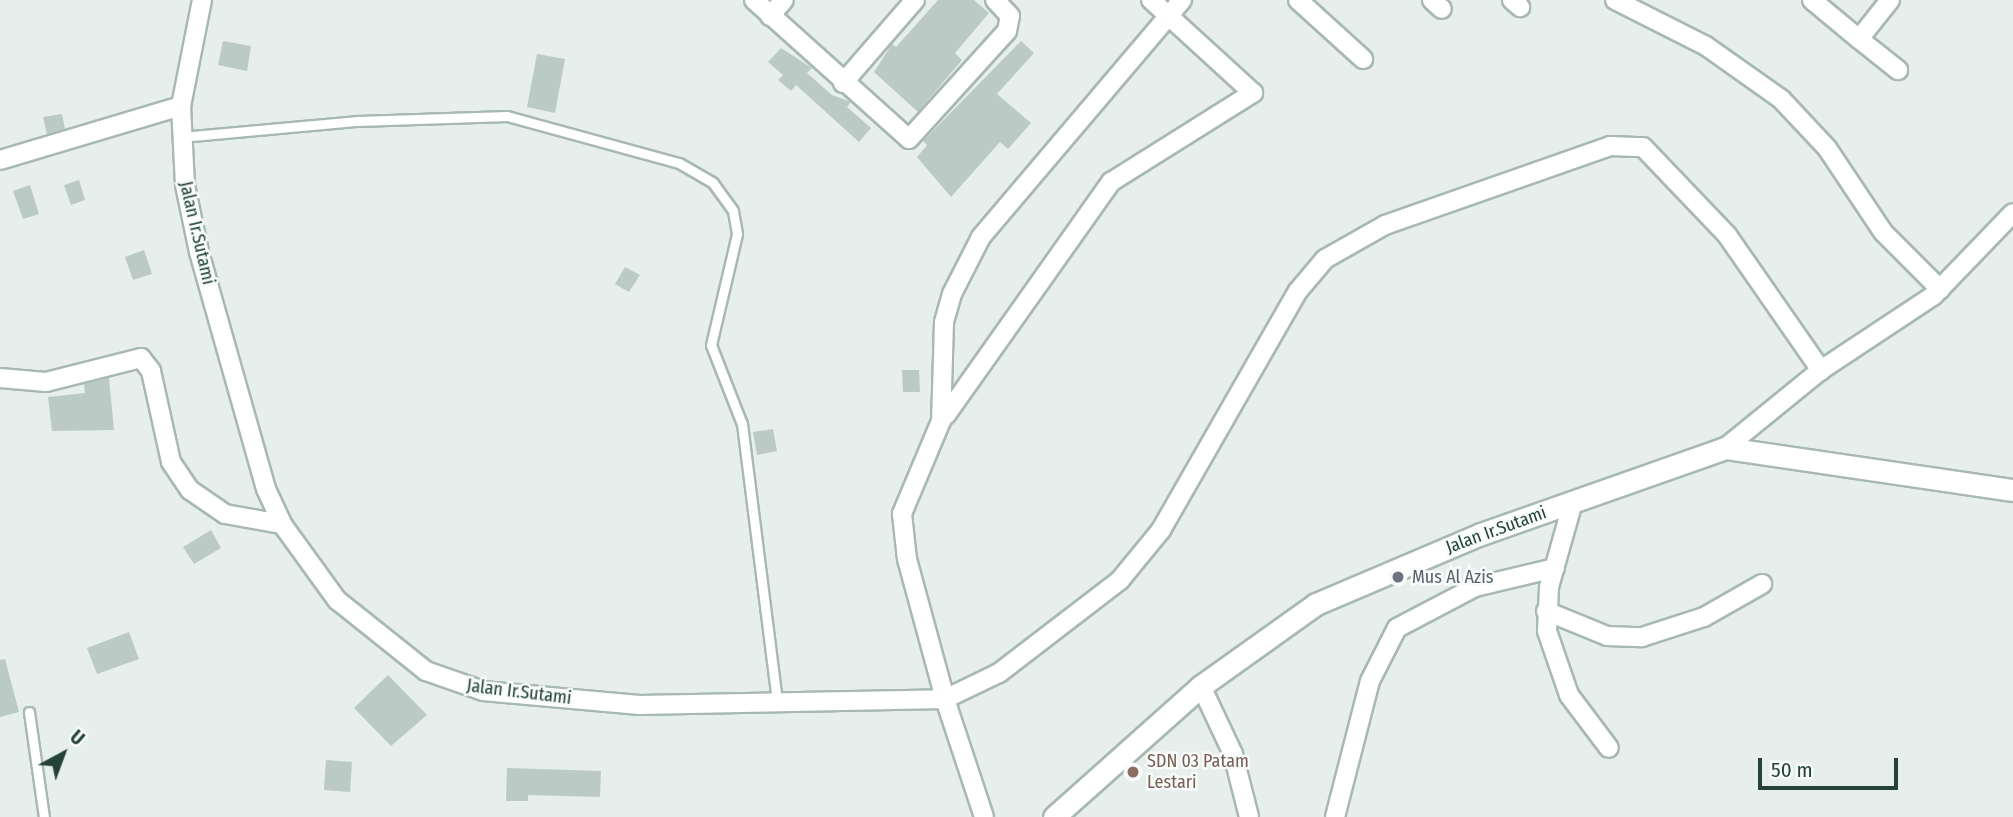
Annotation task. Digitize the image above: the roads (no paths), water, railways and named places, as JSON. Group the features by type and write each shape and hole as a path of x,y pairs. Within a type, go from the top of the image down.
{"street":[{"name":"Jalan Ir.Sutami","path":"202,0 181,106 181,137 199,252 282,524 316,577 367,629 450,683 639,705 777,707 945,699"},
{"path":"754,0 902,137 914,137 1007,31 1010,16 995,0"},
{"path":"770,16 784,0"},
{"path":"843,83 915,0"},
{"path":"984,817 945,699 907,559 902,514 941,421 1111,182 1253,93 1151,0"},
{"path":"941,421 944,322 965,263 1182,0"},
{"path":"1298,0 1363,59"},
{"path":"1615,0 1706,46 1781,99 1827,148 1883,232 1940,289"},
{"path":"1812,0 1898,70"},
{"path":"1859,39 1890,0"},
{"path":"0,160 181,106"},
{"path":"945,699 1010,665 1120,580 1161,530 1297,291 1340,248 1397,220 1610,146 1643,147 1727,234 1821,370"},
{"path":"1726,448 1821,370 1940,289 2013,213"},
{"path":"0,378 46,382 141,358 152,371 171,462 190,491 225,514 282,524"},
{"name":"Jalan Ir.Sutami","path":"1054,817 1201,686 1281,625 1345,590 1573,502 1726,448 2009,494"},
{"path":"1573,502 1546,611 1559,674 1589,729 1609,748"},
{"path":"1335,817 1370,681 1397,628 1475,587 1555,568"},
{"path":"1546,611 1607,636 1642,637 1703,617 1762,584"},
{"path":"1201,686 1233,754 1249,817"}],"lane":[{"path":"181,137 358,121 507,116 679,163 713,183 733,211 737,234 711,345 742,424 777,707"},
{"path":"29,712 44,817"}],"place":[{"name":"Mus Al Azis","path":"1398,577"},
{"name":"SDN 03 Patam Lestari","path":"1133,772"}]}
